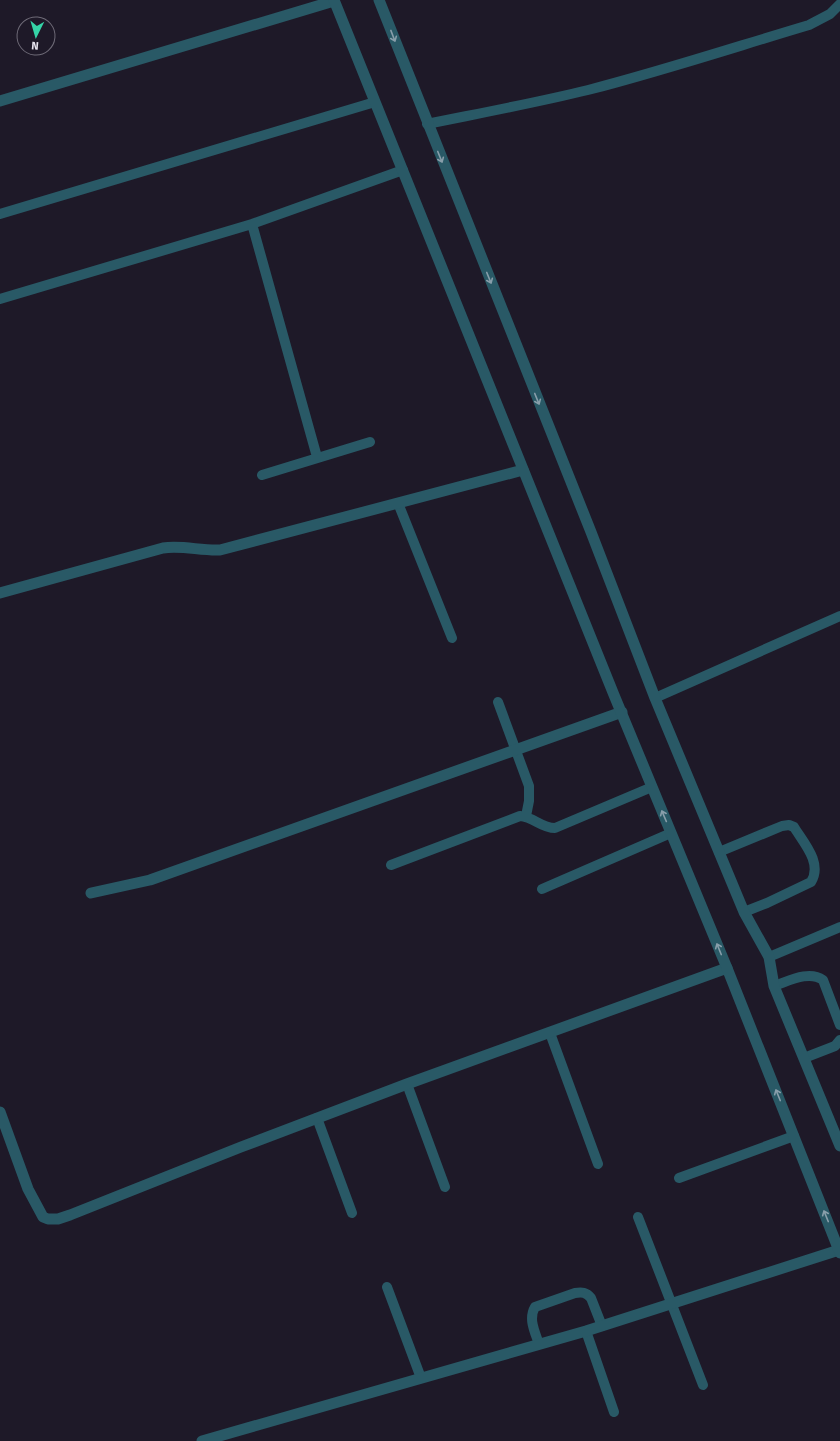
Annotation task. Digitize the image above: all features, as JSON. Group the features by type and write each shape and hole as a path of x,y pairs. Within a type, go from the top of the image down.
{"street":[{"path":"0,101 334,0 523,470 727,968 840,1251 586,1331 202,1441"},
{"path":"379,0 427,124 591,532 655,698 744,912 769,957 774,986 840,1146"},
{"path":"0,594 163,548 175,546 220,550 523,470"},
{"path":"91,893 150,880 622,712"},
{"path":"0,1112 28,1189 43,1217 48,1219 58,1219 407,1084 727,968"}],"lane":[{"path":"427,124 589,90 809,25 830,14 840,4"},
{"path":"0,214 375,102"},
{"path":"0,298 252,224 403,170"},
{"path":"252,224 317,458"},
{"path":"262,475 370,442"},
{"path":"398,503 452,638"},
{"path":"655,698 840,616"},
{"path":"498,702 529,786 529,801 526,816"},
{"path":"391,865 514,817 526,816 534,819 542,825 555,828 652,787"},
{"path":"719,852 782,826 789,825 794,827 814,860 814,877 811,882 744,912"},
{"path":"542,889 671,834"},
{"path":"769,957 840,927"},
{"path":"774,986 806,976 814,975 820,978 823,980 840,1025"},
{"path":"550,1032 598,1164"},
{"path":"804,1058 835,1046 840,1040"},
{"path":"407,1084 444,1187"},
{"path":"317,1118 352,1213"},
{"path":"679,1178 794,1136"},
{"path":"638,1217 703,1385"},
{"path":"387,1287 421,1378"},
{"path":"539,1344 531,1319 535,1306 575,1293 582,1292 588,1294 602,1326"},
{"path":"586,1331 614,1412"}]}
